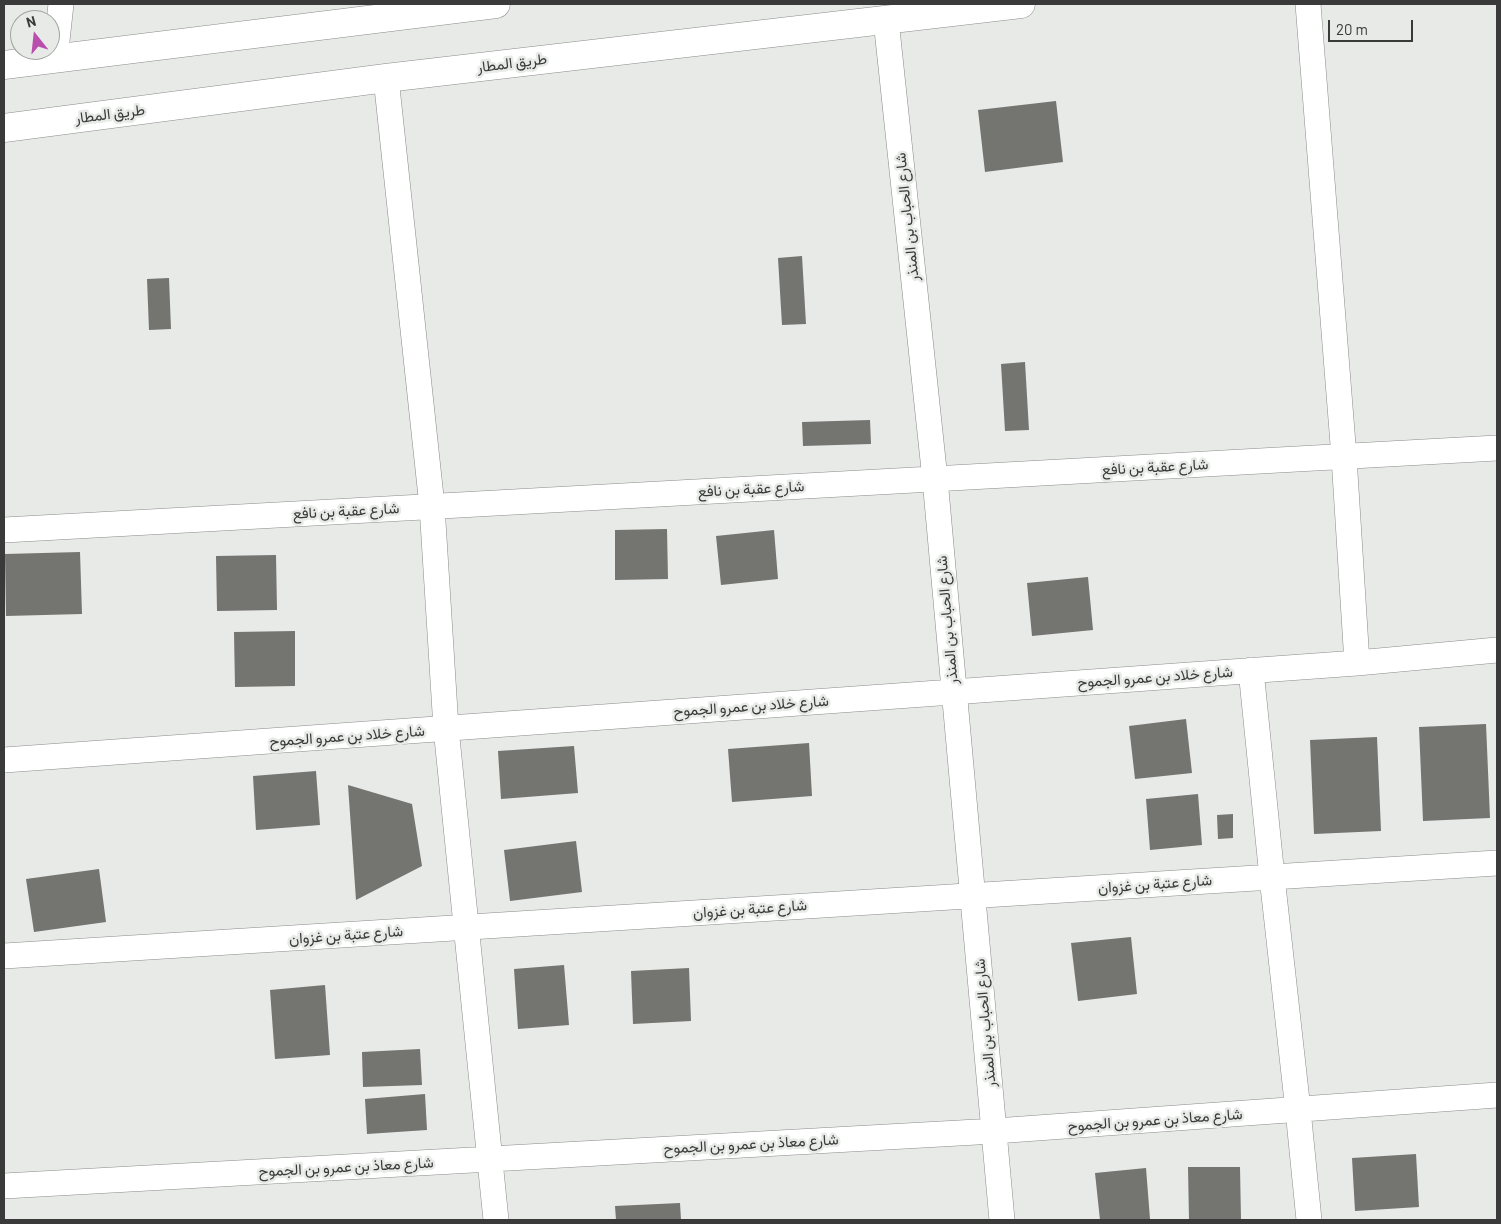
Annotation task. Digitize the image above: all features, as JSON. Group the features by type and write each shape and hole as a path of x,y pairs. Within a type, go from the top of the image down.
{"highway":[{"path":"60,58 496,4"},
{"name":"طريق المطار","path":"4,128 386,78 1021,4"},
{"path":"4,65 46,60"}],"street":[{"path":"1308,4 1344,457 1356,663"},
{"name":"شارع الحباب بن المنذر","path":"886,20 934,479 1002,1220"},
{"path":"386,78 432,506 446,728 496,1220"},
{"name":"شارع عقبة بن نافع","path":"4,530 1497,448"},
{"name":"شارع خلاد بن عمرو الجموح","path":"4,760 1356,663 1497,650"},
{"path":"1251,670 1309,1220"},
{"name":"شارع عتبة بن غزوان","path":"4,956 1497,862"},
{"name":"شارع معاذ بن عمرو بن الجموح","path":"4,1186 995,1131 1497,1095"}],"building":[{"path":"1056,101 1063,162 985,172 978,110"},
{"path":"802,256 806,324 782,325 778,258"},
{"path":"169,278 171,329 149,330 147,279"},
{"path":"1025,362 1029,430 1005,431 1001,364"},
{"path":"870,420 871,444 803,446 802,422"},
{"path":"667,529 668,579 615,580 615,530"},
{"path":"774,530 778,579 721,585 716,536"},
{"path":"80,552 82,614 6,616 5,554"},
{"path":"276,555 277,610 217,611 216,556"},
{"path":"1088,577 1093,630 1032,636 1027,583"},
{"path":"295,631 295,686 235,687 234,632"},
{"path":"1186,719 1192,773 1135,779 1129,726"},
{"path":"1486,724 1490,818 1423,821 1419,727"},
{"path":"1377,737 1381,831 1314,834 1310,740"},
{"path":"809,743 812,796 732,802 728,749"},
{"path":"574,746 578,793 501,799 498,751"},
{"path":"316,771 320,825 256,830 253,776"},
{"path":"348,785 412,804 422,866 356,900"},
{"path":"1198,794 1202,845 1150,850 1146,799"},
{"path":"1233,814 1233,838 1218,839 1217,815"},
{"path":"576,841 582,892 510,901 504,850"},
{"path":"99,869 106,922 34,932 26,879"},
{"path":"1131,937 1137,994 1078,1001 1071,943"},
{"path":"564,965 569,1025 518,1029 514,969"},
{"path":"689,968 691,1021 633,1024 631,971"},
{"path":"325,985 330,1055 275,1059 270,990"},
{"path":"420,1049 422,1085 363,1087 362,1052"},
{"path":"425,1094 427,1130 367,1134 365,1099"},
{"path":"1416,1154 1419,1207 1355,1211 1352,1158"},
{"path":"1188,1167 1240,1167 1241,1220 1189,1220"},
{"path":"1146,1168 1150,1219 1100,1220 1095,1173"},
{"path":"680,1203 681,1220 616,1220 615,1206"}]}
